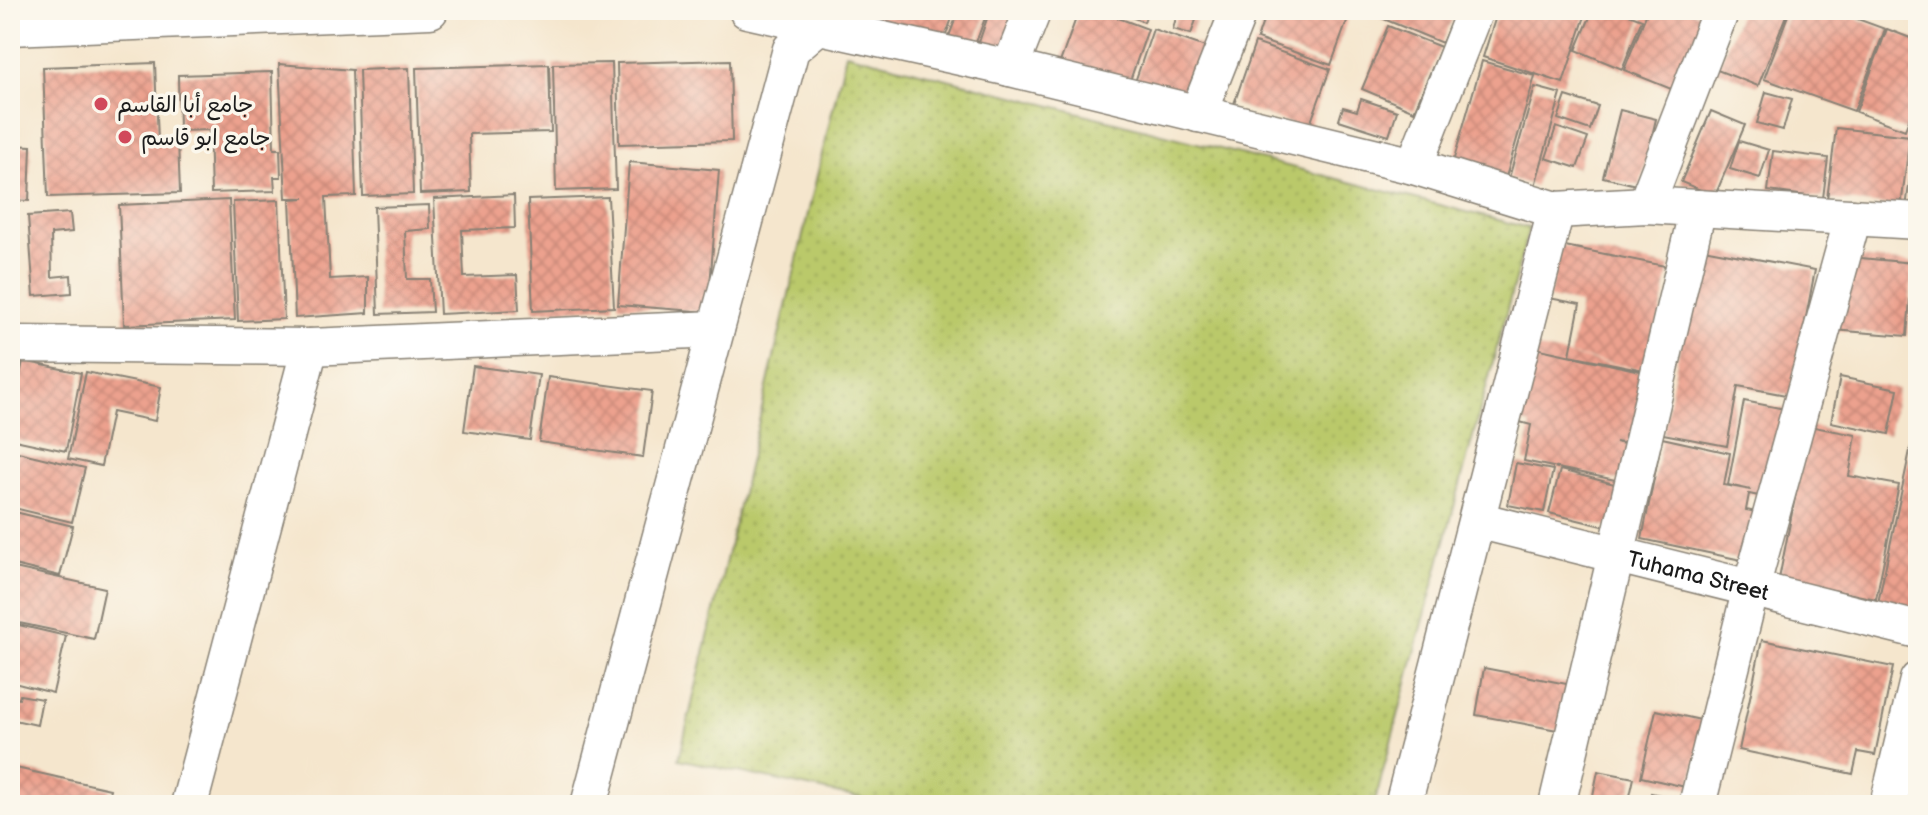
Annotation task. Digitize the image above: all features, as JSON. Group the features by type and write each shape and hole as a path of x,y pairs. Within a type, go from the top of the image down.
{"street":[{"path":"10,27 157,15 430,10"},
{"path":"747,10 822,18 1010,68 1414,166 1556,210 1646,205 1918,221"},
{"path":"1010,68 1033,10"},
{"path":"1198,114 1239,10"},
{"path":"1414,166 1475,10"},
{"path":"1646,205 1721,10"},
{"path":"589,805 791,49 822,18"},
{"path":"1557,805 1698,208"},
{"path":"1403,805 1556,210"},
{"path":"1697,805 1751,588 1853,217"},
{"path":"10,344 310,347 716,329"},
{"path":"189,805 310,347"},
{"name":"Tuhama Street","path":"1477,520 1918,630"},
{"path":"1888,805 1918,680"}],"green space":[{"path":"846,53 1529,228 1374,805 891,805 679,759"}],"building":[{"path":"875,10 955,10 943,43 873,18"},
{"path":"959,10 988,10 972,53 946,44"},
{"path":"990,10 1030,10 1012,61 977,48"},
{"path":"1079,10 1097,10 1148,29 1126,92 1058,68"},
{"path":"1113,10 1148,10 1144,22"},
{"path":"1178,10 1183,10 1182,16 1196,20 1191,34 1173,29"},
{"path":"1267,10 1351,10 1331,65 1257,39"},
{"path":"1362,10 1456,10 1442,43"},
{"path":"1498,10 1587,10 1563,83 1483,57"},
{"path":"1593,10 1618,10 1642,19 1622,69 1576,50"},
{"path":"1648,10 1688,10 1707,17 1676,91 1624,70"},
{"path":"1741,10 1788,10 1758,86 1717,70"},
{"path":"1790,10 1833,10 1885,29 1854,111 1764,79"},
{"path":"1388,26 1441,47 1414,111 1362,89"},
{"path":"1153,29 1220,52 1201,107 1134,85"},
{"path":"1887,29 1918,41 1918,95 1905,130 1856,112"},
{"path":"1255,43 1330,69 1308,130 1234,104"},
{"path":"730,60 732,141 619,144 617,63"},
{"path":"1482,61 1535,76 1506,177 1453,162"},
{"name":"جامع أبا القاسم","path":"155,63 158,142 178,141 180,193 48,197 43,67"},
{"path":"612,63 616,189 556,191 553,64"},
{"path":"279,64 352,70 356,196 326,197 330,279 368,277 368,313 295,318 290,199 305,198 286,198"},
{"path":"549,64 551,132 469,134 471,192 420,194 416,68"},
{"path":"409,68 413,194 363,196 359,70"},
{"path":"272,72 274,149 280,149 281,177 274,177 275,191 211,193 209,130 179,131 178,75"},
{"path":"1535,87 1561,94 1535,186 1509,178"},
{"path":"1766,92 1792,99 1783,130 1757,123"},
{"path":"1566,96 1598,106 1590,130 1558,119"},
{"path":"1361,99 1397,111 1389,136 1339,120 1343,107 1357,111"},
{"path":"1620,110 1656,119 1640,186 1603,177"},
{"path":"1711,111 1745,125 1715,196 1681,182"},
{"path":"1556,127 1588,138 1577,168 1546,158"},
{"path":"1836,128 1910,136 1901,207 1827,199"},
{"path":"1739,141 1769,150 1760,178 1730,169"},
{"path":"10,145 31,146 29,201 10,200"},
{"path":"1773,151 1828,158 1823,198 1768,191"},
{"path":"1913,154 1918,155 1918,209 1906,208"},
{"path":"629,162 719,170 708,312 618,305"},
{"path":"514,195 515,228 462,230 464,277 517,275 519,310 440,314 434,199"},
{"path":"608,197 614,307 533,311 528,200"},
{"path":"229,200 235,320 124,325 119,205"},
{"path":"279,200 284,319 238,321 233,202"},
{"path":"429,205 430,229 405,231 407,279 430,279 432,312 378,314 374,207"},
{"path":"70,213 72,232 51,234 52,277 71,275 72,293 34,296 28,216"},
{"path":"1560,245 1670,267 1649,371 1570,355 1580,304 1549,298"},
{"path":"1698,248 1815,270 1791,396 1738,386 1727,446 1663,434"},
{"path":"1840,256 1913,263 1907,336 1833,330"},
{"path":"1531,347 1649,373 1634,445 1615,442 1633,446 1625,482 1524,461 1531,425 1516,421"},
{"path":"23,361 81,373 66,451 10,439"},
{"path":"473,366 539,375 530,440 464,431"},
{"path":"86,372 161,387 155,421 112,412 101,466 68,459"},
{"path":"548,377 652,391 643,457 539,442"},
{"path":"1840,377 1898,389 1889,434 1831,422"},
{"path":"1916,399 1918,612 1878,603 1916,422 1912,421"},
{"path":"1744,401 1785,409 1768,498 1749,494 1746,510 1761,513 1751,562 1642,539 1662,438 1730,453 1724,485 1751,490 1728,485"},
{"path":"1809,426 1856,435 1849,476 1899,485 1876,599 1779,579"},
{"path":"18,452 85,468 72,522 10,507 10,484"},
{"path":"1516,463 1553,470 1544,512 1508,505"},
{"path":"1560,470 1626,487 1615,529 1549,513"},
{"path":"11,511 73,526 60,576 10,564"},
{"path":"10,567 105,588 94,639 10,621"},
{"path":"10,623 66,636 53,693 10,682"},
{"path":"1762,640 1893,667 1875,755 1858,752 1853,774 1739,750"},
{"path":"1484,668 1572,685 1563,731 1476,715"},
{"path":"20,695 42,699 37,725 10,719 12,698 19,699"},
{"path":"1656,710 1705,721 1690,788 1641,777"},
{"path":"16,768 110,789 107,805 24,805 10,802"},
{"path":"1598,771 1634,778 1628,805 1591,805"},
{"path":"1651,793 1688,801 1687,805 1648,805"}],"place":[{"name":"جامع أبا القاسم","path":"101,104"},
{"name":"جامع ابو قاسم","path":"125,137"}]}
